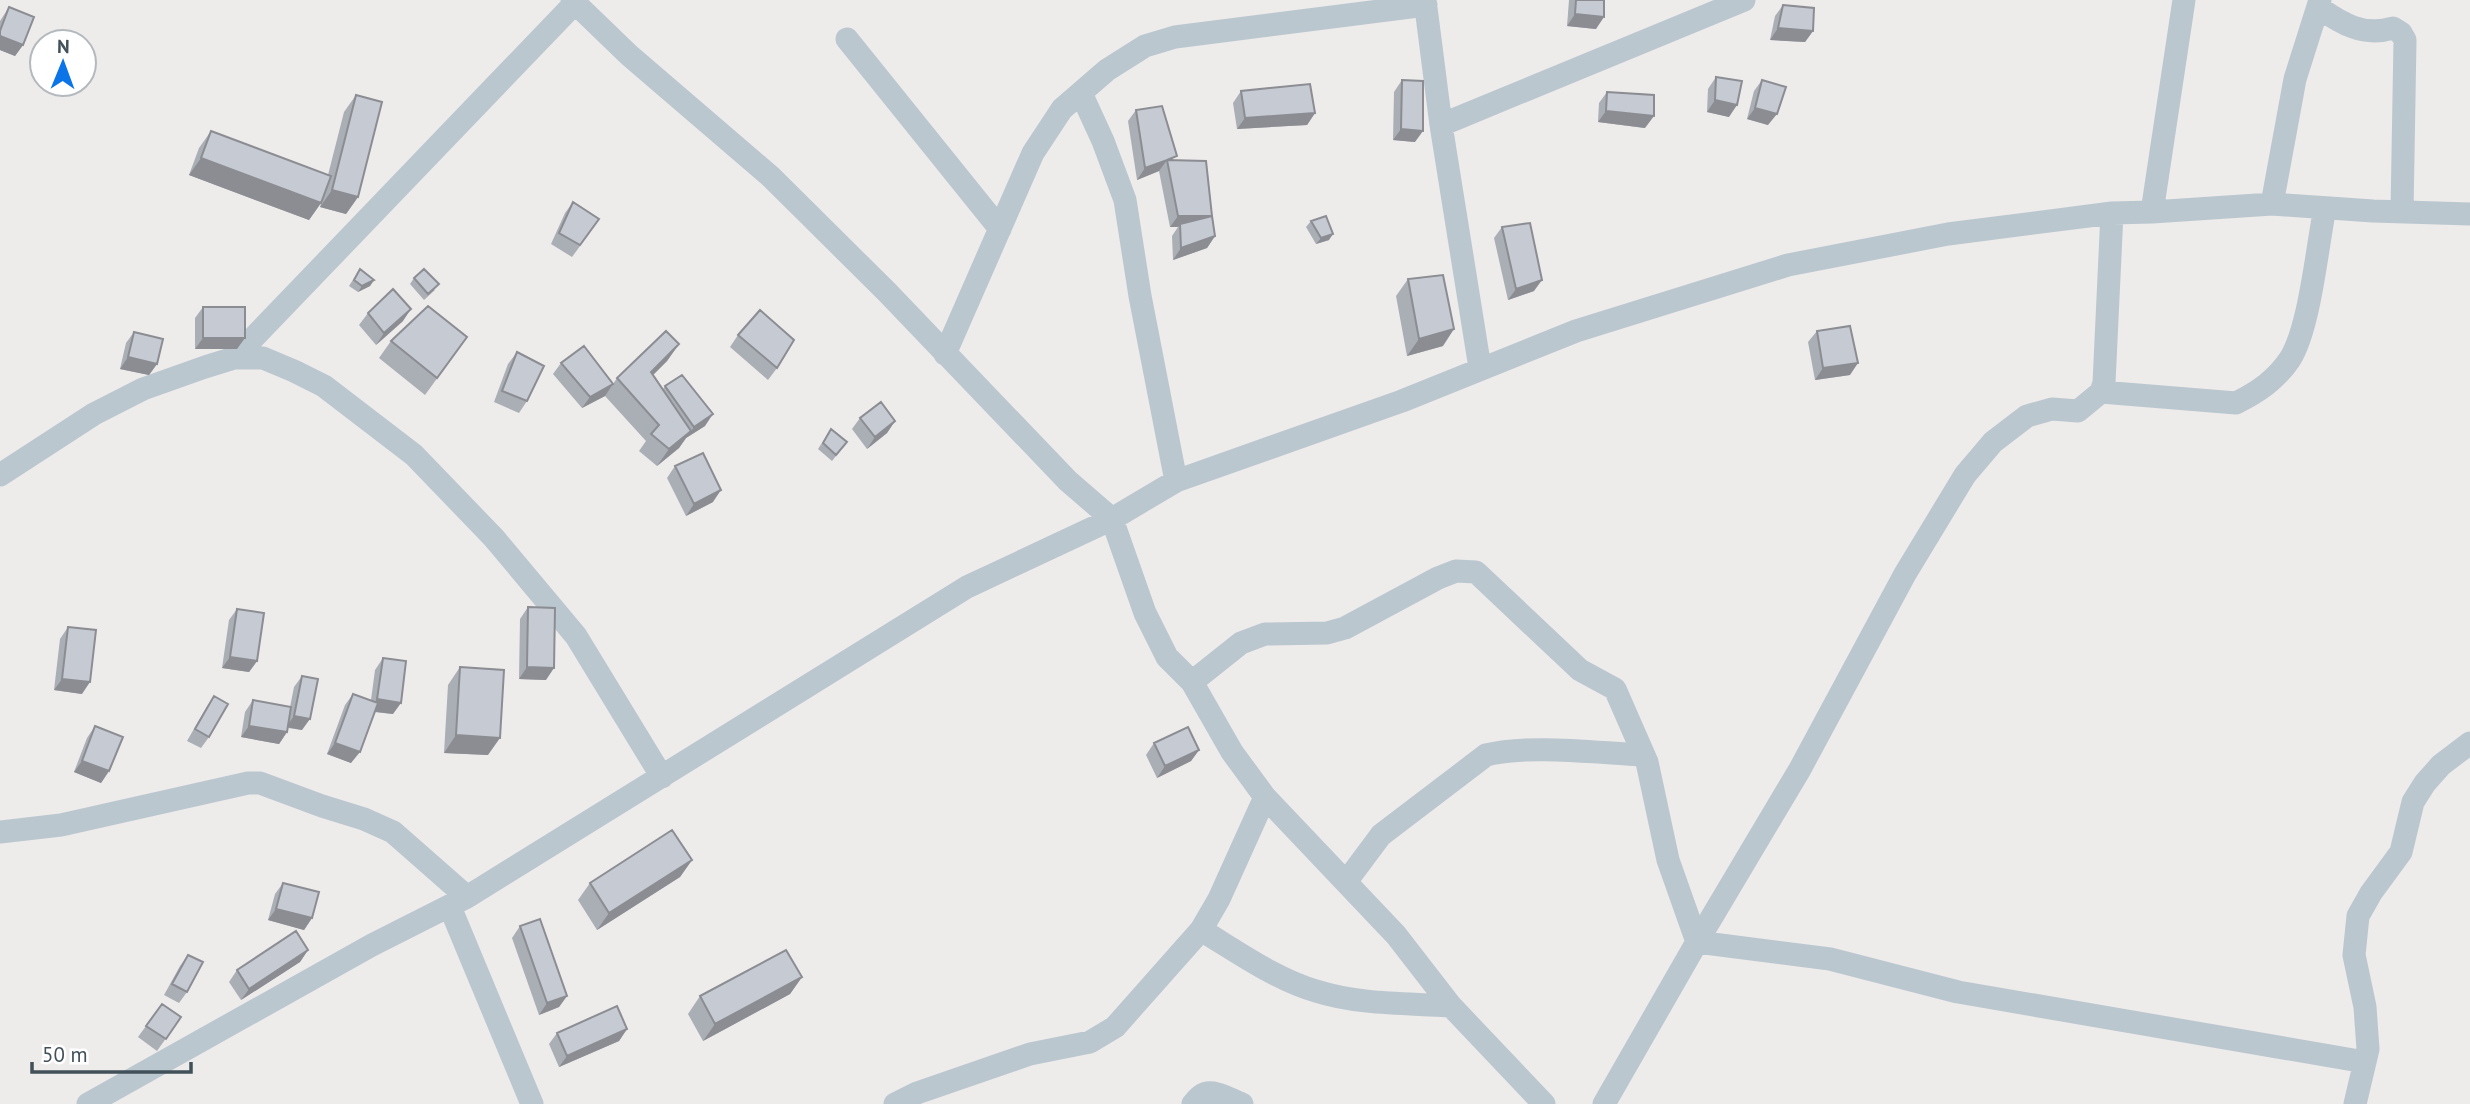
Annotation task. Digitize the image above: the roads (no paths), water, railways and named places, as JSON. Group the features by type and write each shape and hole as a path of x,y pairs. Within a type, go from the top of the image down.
{"street":[{"path":"1441,124 1744,0"},
{"path":"2152,212 2184,0"},
{"path":"234,358 574,2 629,55 770,176 887,292 1068,481 1112,519 1151,624 1167,657 1192,682 1232,752 1265,797 1396,935 1451,1006 1544,1104"},
{"path":"945,354 1033,153 1062,109 1107,70 1145,46 1175,37 1425,2 1441,124 1480,368"},
{"path":"2272,204 2295,79 2319,4 2340,22 2366,32 2380,33 2393,29 2401,33 2404,40 2402,212"},
{"path":"847,38 1000,229"},
{"path":"1081,93 1125,200 1140,296 1176,481"},
{"path":"88,1104 372,945 458,902 967,587 1112,519 1176,481 1402,401 1576,331 1788,265 1948,234 2112,213 2272,204 2470,214"},
{"path":"2101,392 2236,403 2256,393 2275,378 2291,358 2301,332 2325,208"},
{"path":"1604,1104 1800,769 1905,574 1965,475 1993,442 2027,416 2052,409 2078,411 2101,392 2104,383 2112,213"},
{"path":"0,475 94,414 143,389 234,358 264,358 324,386 414,456 494,538 576,636 662,777"},
{"path":"1192,682 1241,643 1265,634 1327,633 1345,628 1438,578 1456,571 1476,572 1580,670 1615,689 1644,755 1668,860 1697,942"},
{"path":"2355,1104 2368,1049 2365,1007 2354,955 2358,916 2371,892 2401,852 2413,802 2425,783 2441,765 2470,743"},
{"path":"1346,882 1381,835 1486,755 1524,751 1644,755"},
{"path":"0,832 61,825 238,785 260,783 364,819 393,832 458,902 532,1104"},
{"path":"895,1104 917,1093 1030,1054 1090,1042 1115,1027 1201,930 1219,899 1265,797"},
{"path":"1201,930 1279,976 1316,991 1356,1000 1451,1006"},
{"path":"1697,942 1830,959 1958,992 2365,1062"},
{"path":"1194,1104 1202,1095 1209,1093 1242,1104"}]}
